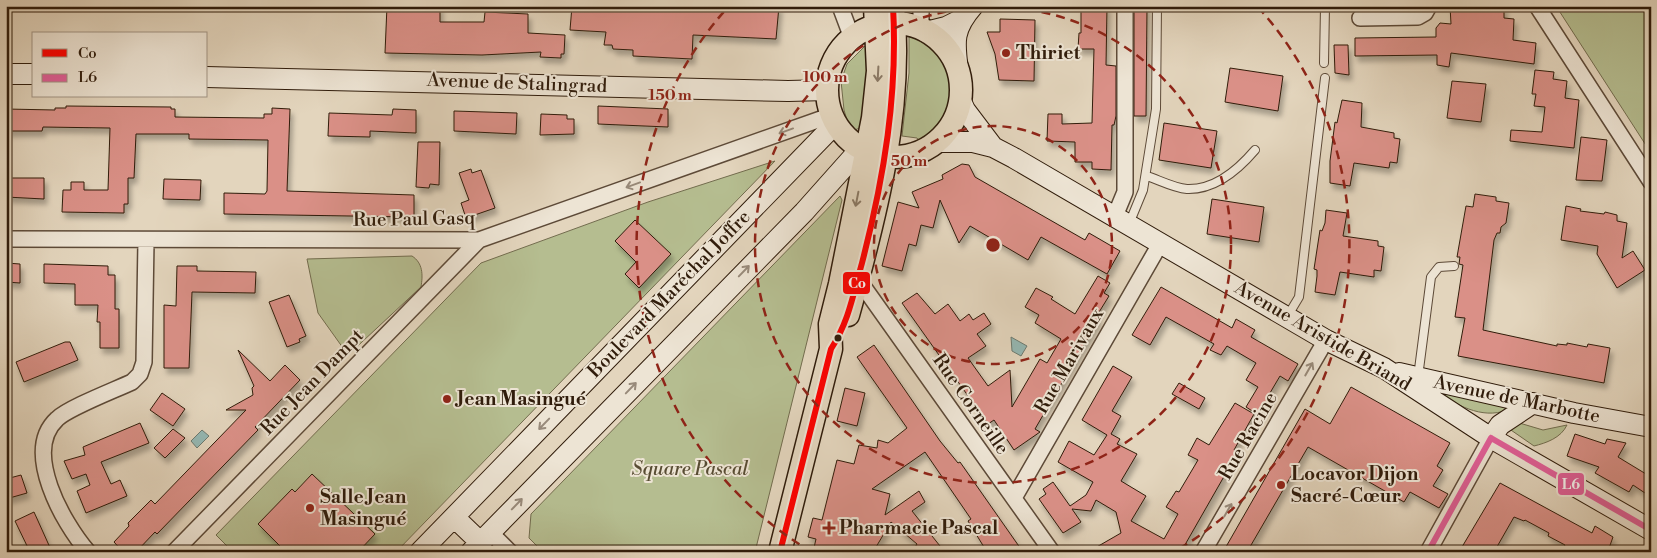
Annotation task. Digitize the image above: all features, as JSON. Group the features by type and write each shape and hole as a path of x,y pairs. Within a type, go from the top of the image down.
{"main road":[{"path":"885,15 852,38 839,52 832,64 827,90 834,119 844,135 871,152 912,154 935,142 950,127 960,99 955,41 967,13"},
{"path":"924,30 942,29 967,13"},
{"path":"885,15 924,30 948,50 958,70"},
{"path":"780,552 831,349 830,324 871,152 896,68 885,15"},
{"path":"6,74 32,74"},
{"name":"Avenue de Stalingrad","path":"208,76 788,91 827,90"},
{"name":"Avenue Aristide Briand","path":"960,99 964,110 993,147"},
{"name":"Boulevard Maréchal Joffre","path":"420,552 834,119"},
{"name":"Avenue Aristide Briand","path":"935,142 964,140 993,147 1122,220 1326,340 1384,368 1491,438 1651,530"},
{"path":"831,349 844,329 881,188 871,152"},
{"name":"Boulevard Maréchal Joffre","path":"480,542 804,212 871,152"},
{"name":"Avenue de Marbotte","path":"1384,368 1533,403 1651,427"},
{"path":"1491,438 1500,425 1533,403"},
{"path":"454,518 480,542"}],"street":[{"path":"840,6 852,38"},
{"path":"921,6 924,30"},
{"path":"1122,220 1125,192 1125,6"},
{"path":"1360,18 1418,17 1425,13 1429,6"},
{"path":"1537,6 1651,182"},
{"name":"Rue Paul Gasq","path":"6,239 146,241 479,240 834,119"},
{"name":"Rue Jean Dampt","path":"174,552 479,240"},
{"path":"88,552 66,522 53,492 43,464 42,442 49,427 58,417 132,382 140,374 145,350 146,241"},
{"name":"Rue Marivaux","path":"1014,498 1160,244"},
{"name":"Rue Corneille","path":"858,279 1052,552"},
{"name":"Rue Racine","path":"1203,552 1326,340"},
{"path":"1428,552 1491,438"},
{"path":"480,542 510,552"}],"lane":[{"path":"1122,220 1143,190 1147,176 1156,109 1157,6"},
{"path":"1324,6 1324,63"},
{"path":"1287,317 1299,297 1325,78"},
{"path":"1147,176 1186,189 1205,188 1239,168 1255,150"},
{"path":"1418,377 1431,277 1439,267 1454,266"}],"green space":[{"path":"1556,6 1651,6 1651,153"},
{"path":"909,37 923,41 935,49 943,60 951,88 946,116 937,130 920,142 917,138 902,136 909,73"},
{"path":"866,45 872,48 864,126 855,130 847,120 844,110 841,81 847,64"},
{"name":"Jean Masingué","path":"775,161 396,552 233,552 216,535 481,263 648,202"},
{"name":"Square Pascal","path":"840,196 842,200 755,552 543,552 529,538 531,514"},
{"path":"412,256 420,266 421,287 348,355 318,313 307,259"},
{"path":"1433,391 1511,404 1508,410 1498,413 1478,412"},
{"path":"1516,422 1543,430 1567,425 1557,437 1534,446 1508,428"}],"water":[{"path":"1011,337 1027,346 1021,356 1012,351"},
{"path":"202,430 209,436 197,448 191,441"}],"building":[{"path":"387,6 440,6 440,22 484,22 485,12 528,14 528,33 565,35 564,54 561,54 561,58 540,57 541,52 482,55 385,53"},
{"path":"572,6 779,6 776,39 693,35 692,59 633,56 633,50 613,49 612,45 604,45 606,32 570,30"},
{"path":"1081,6 1107,6 1106,65 1116,66 1116,116 1114,125 1112,125 1111,170 1092,169 1092,162 1075,162 1075,142 1047,141 1048,114 1062,114 1062,124 1092,123 1094,49 1078,49 1079,33 1081,33"},
{"path":"1134,6 1147,6 1146,116 1134,116"},
{"path":"1450,6 1504,6 1504,18 1514,19 1513,40 1536,43 1534,64 1451,53 1449,67 1437,65 1437,55 1355,56 1355,38 1436,37 1436,28 1440,23 1451,24"},
{"path":"1000,19 1035,20 1034,81 999,80 995,54 987,32 1000,32"},
{"path":"1334,45 1348,45 1349,75 1335,73"},
{"path":"1230,68 1283,76 1278,111 1225,102"},
{"path":"1535,70 1554,72 1553,79 1567,81 1565,98 1579,100 1574,148 1510,141 1511,130 1542,132 1545,107 1534,106 1536,94 1532,94"},
{"path":"1452,81 1486,84 1481,122 1447,118"},
{"path":"1342,100 1362,103 1361,127 1394,133 1394,138 1400,139 1397,163 1390,162 1389,168 1354,163 1350,186 1330,183 1330,161 1335,122 1337,123"},
{"path":"66,106 171,107 171,109 175,109 175,117 264,118 264,114 272,114 272,108 290,109 287,191 414,195 414,217 224,214 224,193 265,194 267,191 268,140 189,139 189,134 136,134 134,178 128,178 128,204 124,204 124,213 62,212 63,190 71,190 71,182 84,182 84,190 108,190 110,128 43,127 42,131 6,131 6,109 55,110 55,108 66,108"},
{"path":"598,106 668,109 668,127 598,124"},
{"path":"393,109 416,110 416,133 370,131 370,137 328,136 329,113 392,115"},
{"path":"454,111 517,113 516,134 454,131"},
{"path":"541,114 567,115 567,119 574,119 574,134 540,135"},
{"path":"1164,123 1217,131 1211,168 1159,160"},
{"path":"1581,137 1607,140 1602,181 1576,180"},
{"path":"418,142 440,142 439,185 430,184 429,188 416,187"},
{"path":"962,164 969,165 975,177 1085,240 1089,233 1120,251 1107,274 1041,237 1028,260 970,226 959,243 940,200 933,228 921,225 916,246 909,244 902,271 882,266 898,202 919,208 912,192 943,179 942,175"},
{"path":"471,169 472,173 481,170 495,208 466,218 461,203 469,200 459,173"},
{"path":"6,178 44,178 44,199 6,197"},
{"path":"164,179 201,180 200,200 163,199"},
{"path":"1475,194 1496,197 1496,201 1509,203 1506,223 1501,227 1500,233 1497,233 1494,240 1483,330 1557,346 1557,344 1567,345 1567,343 1587,347 1588,344 1610,348 1604,383 1458,356 1465,318 1455,317 1463,265 1459,264 1460,257 1457,257 1466,206 1473,207"},
{"path":"1212,199 1264,207 1259,242 1207,234"},
{"path":"1566,206 1581,209 1580,211 1604,214 1605,212 1617,215 1617,221 1627,223 1622,258 1633,251 1645,270 1617,288 1597,254 1598,246 1561,240"},
{"path":"1326,210 1347,213 1343,236 1378,241 1378,246 1384,247 1381,271 1374,270 1374,277 1340,272 1335,295 1315,292 1317,270 1314,269 1320,230 1322,231 1325,223"},
{"path":"635,220 671,254 639,288 625,274 636,262 615,241"},
{"path":"6,263 20,264 20,283 6,282"},
{"path":"44,264 108,266 108,275 115,275 115,309 119,309 119,348 100,348 100,322 97,322 98,305 75,305 75,284 44,283"},
{"path":"177,266 197,266 197,271 256,272 255,293 192,292 189,368 164,368 164,305 176,306"},
{"path":"1098,276 1110,283 1104,293 1109,296 1096,317 1099,319 1035,429 1040,432 1014,450 994,420 988,424 902,303 917,293 935,314 948,304 960,321 969,314 973,320 984,313 991,324 977,334 986,346 968,358 988,386 1010,370 1012,407 1040,359 1047,363 1061,339 1035,323 1039,315 1025,307 1036,288 1053,297 1051,299 1075,314"},
{"path":"1161,287 1232,328 1236,319 1255,330 1251,337 1298,364 1288,381 1280,376 1267,398 1270,400 1260,416 1246,407 1258,387 1246,380 1256,363 1227,346 1221,355 1210,350 1214,344 1166,317 1150,345 1132,335"},
{"path":"289,295 306,336 299,339 300,342 287,347 269,302"},
{"path":"65,342 70,342 78,360 24,382 16,362"},
{"path":"874,345 940,441 958,463 960,462 1023,552 987,552 968,521 971,519 925,452 872,489 890,494 885,515 919,491 925,502 912,511 940,546 932,552 912,552 917,544 891,522 873,552 813,552 816,539 808,537 813,518 822,520 837,460 854,464 859,445 877,448 878,440 888,443 907,428 857,357"},
{"path":"238,350 270,381 285,365 300,380 255,427 258,430 157,534 155,532 136,552 123,552 114,542 129,526 128,523 151,500 155,504 246,410 226,410 253,395 252,388 254,386"},
{"path":"1113,366 1132,377 1112,411 1121,416 1111,434 1120,439 1117,444 1137,454 1121,481 1146,496 1131,521 1164,539 1178,514 1166,507 1176,491 1179,492 1198,460 1188,455 1197,438 1209,445 1235,403 1254,414 1234,450 1238,452 1182,550 1186,552 1088,552 1121,533 1116,512 1096,500 1091,511 1072,509 1081,522 1063,533 1039,499 1046,494 1043,489 1053,482 1070,506 1086,495 1093,482 1058,462 1069,441 1094,455 1107,435 1082,420"},
{"path":"1179,383 1205,398 1199,409 1172,394"},
{"path":"1351,387 1450,443 1437,466 1443,470 1433,486 1448,494 1439,508 1410,492 1404,502 1308,447 1247,552 1223,552 1305,409 1330,424"},
{"path":"845,388 865,393 857,426 837,421"},
{"path":"162,393 185,409 173,426 150,410"},
{"path":"140,423 149,443 101,462 111,484 120,480 127,496 86,513 77,491 90,485 86,474 72,479 64,461 85,455 83,447"},
{"path":"173,429 185,438 165,458 154,448"},
{"path":"1575,434 1605,444 1607,439 1626,443 1618,457 1651,477 1651,497 1633,485 1629,492 1595,473 1599,467 1567,456"},
{"name":"Salle Jean Masingué","path":"312,474 375,534 358,552 286,552 258,524 292,489 295,492"},
{"path":"21,475 27,493 6,499 6,479"},
{"path":"1500,483 1592,533 1595,526 1613,537 1608,551 1561,552 1565,545 1548,536 1549,533 1525,520 1514,517 1494,552 1459,552"},
{"path":"34,512 52,552 30,552 15,521"}],"transit line":[{"name":"Co","path":"780,552 831,349 850,308 877,199 888,136 891,104 894,39 893,6"},
{"name":"L6","path":"1491,438 1651,530"},
{"name":"L6","path":"1428,552 1491,438"}],"place":[{"name":"Thiriet","path":"1006,53"},
{"name":"Jean Masingué","path":"447,399"},
{"name":"Locavor Dijon Sacré-Cœur","path":"1281,485"},
{"name":"Salle Jean Masingué","path":"310,508"},
{"name":"Pharmacie Pascal","path":"829,528"}]}
